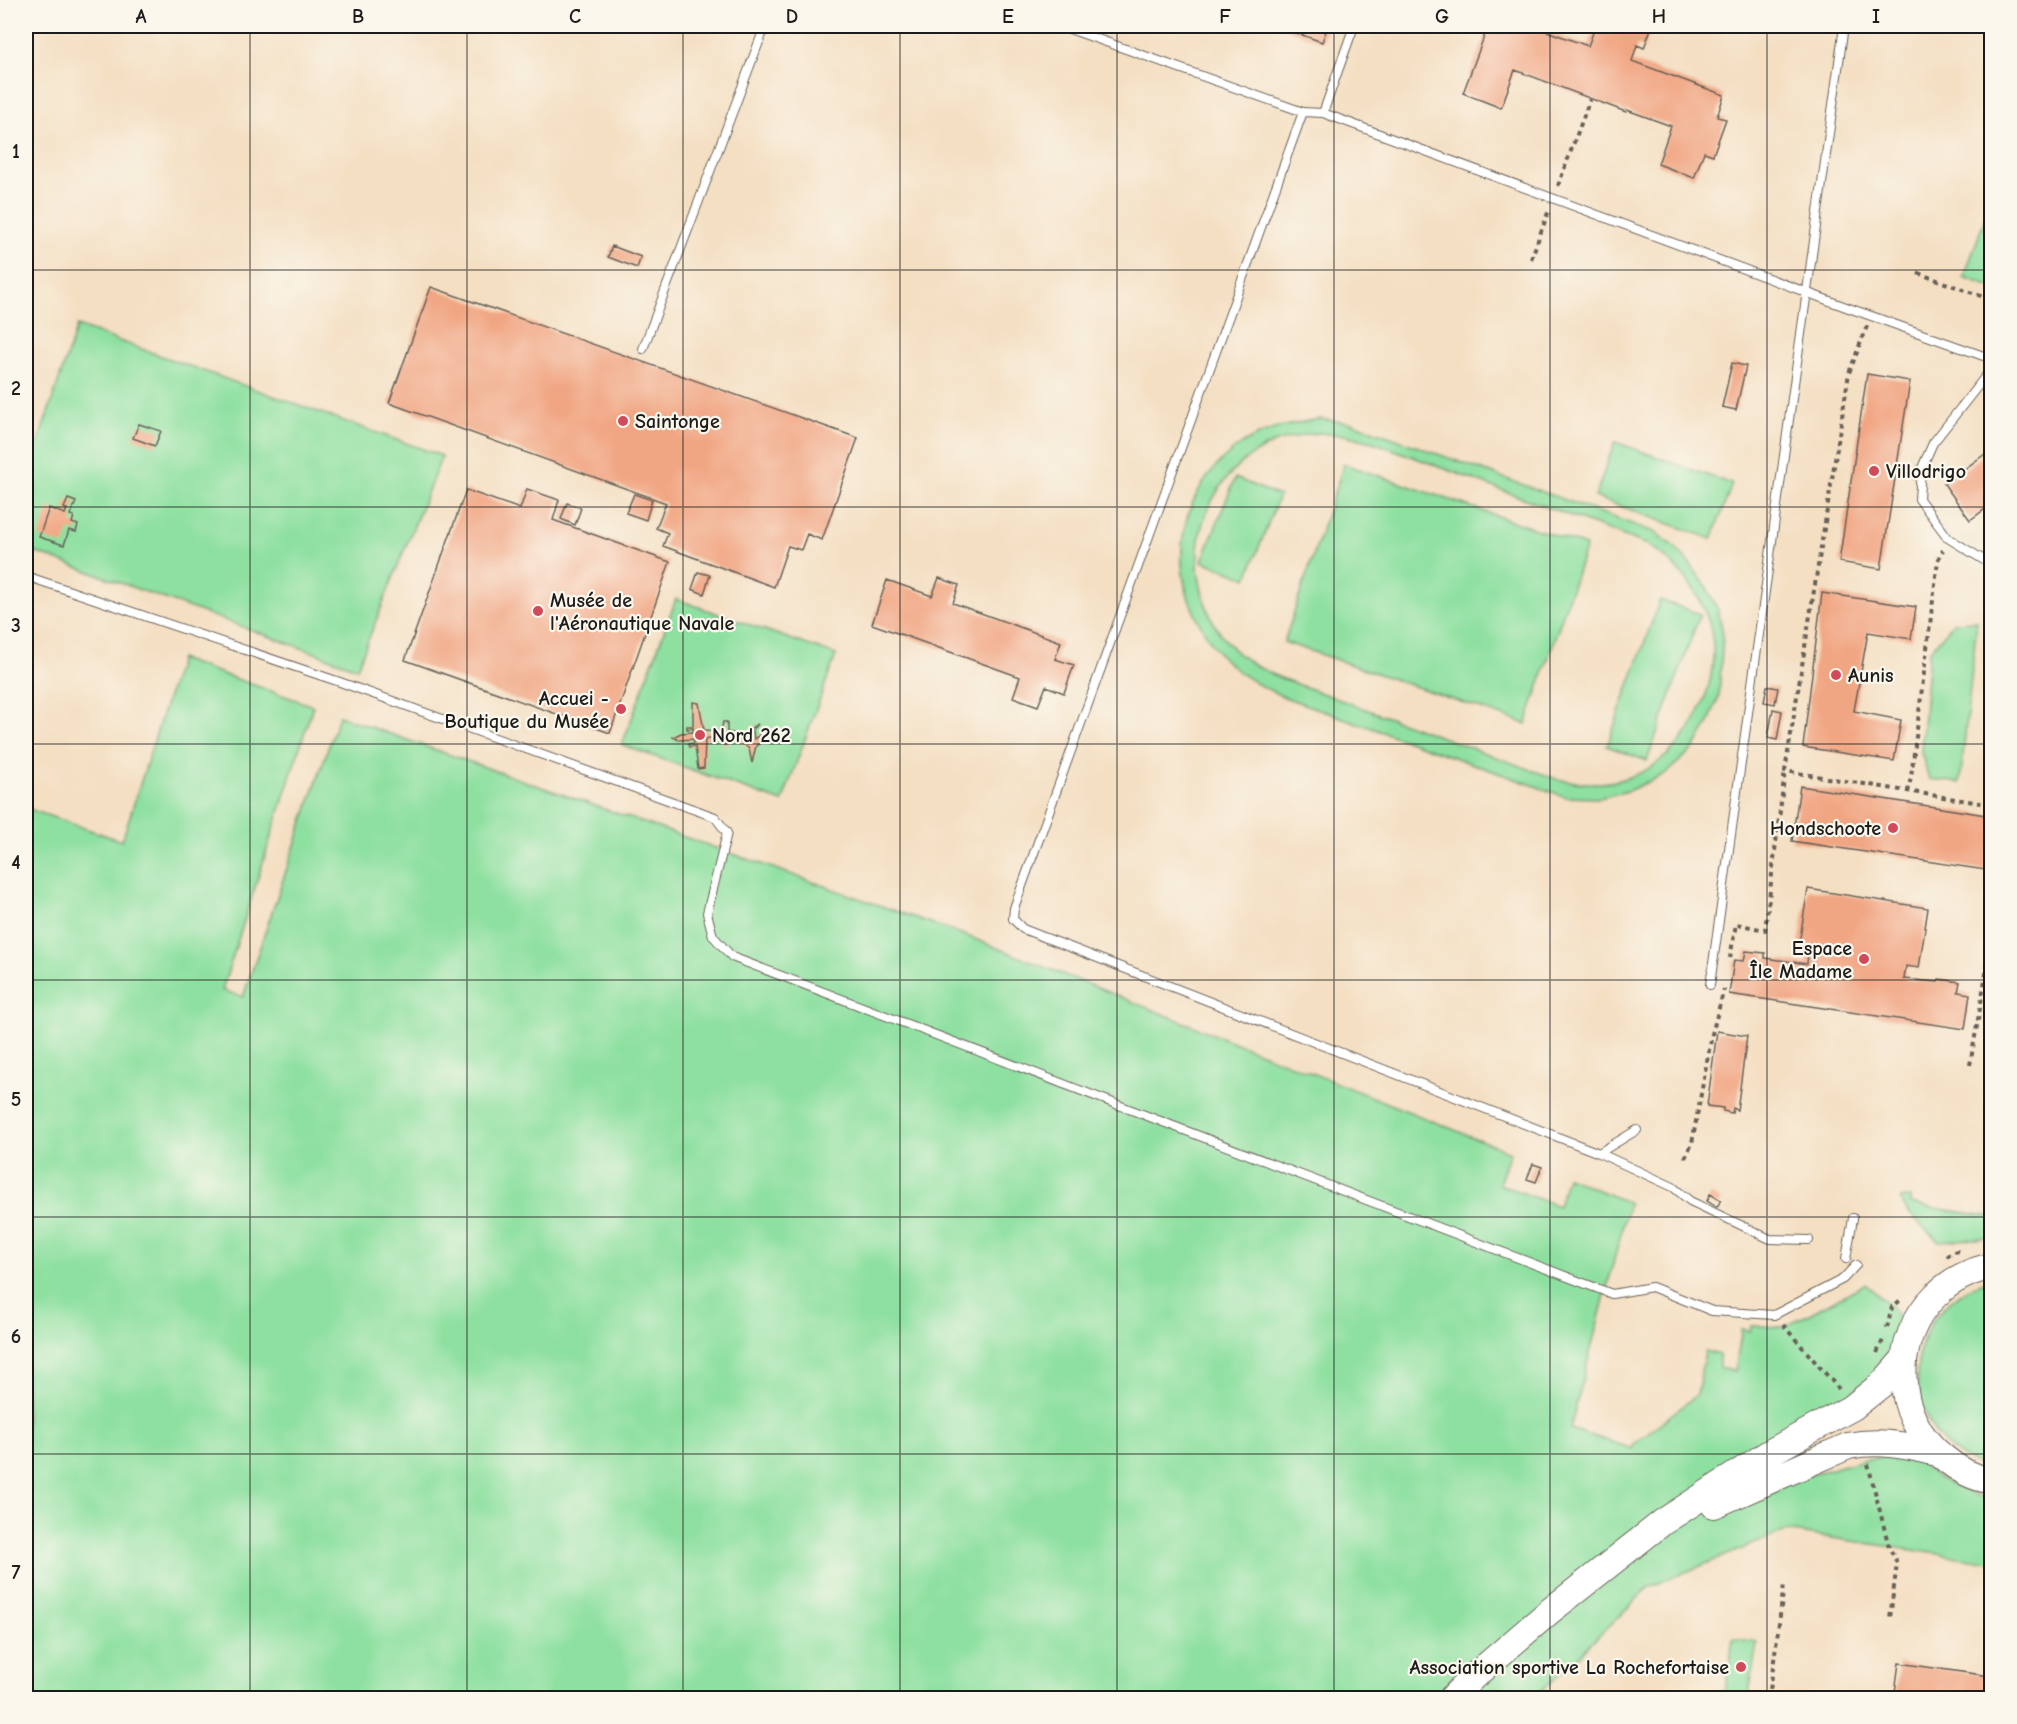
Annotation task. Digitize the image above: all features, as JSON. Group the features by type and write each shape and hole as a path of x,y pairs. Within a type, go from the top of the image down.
{"main road":[{"path":"1992,1266 1961,1276 1934,1296 1925,1306 1913,1327 1904,1359 1904,1388 1907,1403 1918,1430 1937,1453 1968,1474 1992,1481"},
{"path":"1452,1698 1550,1611 1664,1522 1769,1453 1853,1407 1882,1384 1904,1359"},
{"path":"1612,1563 1723,1500 1848,1446 1863,1443 1891,1443 1937,1453"}],"lane":[{"path":"643,349 765,26"},
{"path":"1061,26 1303,112 1323,113 1992,359"},
{"path":"1323,113 1354,26"},
{"path":"1710,986 1844,26"},
{"path":"1303,112 1092,690 1014,908 1013,919 1023,929 1599,1153 1673,1186 1690,1201 1770,1239 1809,1240"},
{"path":"1992,368 1933,443 1921,470 1920,499 1948,538 1992,565"},
{"path":"26,576 337,681 715,817 727,833 707,912 713,936 732,957 1612,1294 1652,1287 1712,1311 1774,1315 1843,1279 1856,1265"},
{"path":"1599,1153 1637,1130"},
{"path":"1846,1259 1853,1218"}],"path":[{"path":"1531,259 1590,99"},
{"path":"1918,273 1992,300"},
{"path":"1728,969 1736,924 1765,930 1785,771 1849,373 1871,315"},
{"path":"1908,792 1938,560 1948,538"},
{"path":"1785,771 1992,805"},
{"path":"1970,1065 1992,940"},
{"path":"1685,1158 1692,1143 1712,1034 1722,1003 1726,980"},
{"path":"1945,1259 1953,1252 1966,1250"},
{"path":"1876,1357 1892,1307 1910,1293"},
{"path":"1769,1698 1784,1585"}],"green space":[{"path":"1991,201 1991,287 1964,277"},
{"path":"77,326 442,456 357,668 26,549 26,478"},
{"path":"1320,419 1352,423 1654,532 1675,547 1706,586 1718,610 1723,634 1719,696 1708,725 1693,749 1665,774 1628,791 1599,798 1566,797 1287,698 1256,683 1228,663 1212,644 1199,622 1189,599 1183,576 1184,529 1191,507 1216,466 1244,442 1265,432","holes":["1319,433 1345,435 1376,443 1648,545 1672,564 1683,575 1700,601 1711,630 1713,645 1712,667 1701,708 1677,745 1662,760 1624,779 1598,783 1556,779 1278,677 1234,650 1214,623 1200,582 1199,539 1204,519 1213,500 1224,482 1238,466 1255,453 1274,443"]},
{"path":"1615,442 1732,484 1712,539 1595,497"},
{"path":"1344,464 1586,546 1526,724 1284,642"},
{"path":"1235,478 1279,496 1247,578 1202,561"},
{"path":"676,599 836,655 782,802 622,745"},
{"path":"1660,600 1700,614 1647,761 1607,746"},
{"path":"1977,621 1960,783 1929,779 1921,752 1929,652 1954,622"},
{"path":"180,659 313,706 222,990 243,997 339,716 967,936 1510,1152 1499,1184 1558,1206 1567,1177 1629,1203 1570,1429 1633,1449 1633,1444 1697,1395 1705,1351 1719,1355 1719,1368 1735,1371 1742,1329 1750,1331 1751,1326 1785,1327 1865,1284 1892,1307 1900,1320 1901,1340 1884,1370 1801,1425 1711,1473 1753,1487 1774,1485 1867,1459 1891,1455 1913,1458 1940,1479 1977,1496 1991,1497 1991,1562 1786,1531 1649,1587 1535,1698 26,1698 26,808 122,841"},
{"path":"1910,1197 1910,1204 1991,1217 1991,1238 1939,1241 1912,1217 1903,1205 1900,1199"},
{"path":"1991,1281 1991,1468 1965,1459 1944,1443 1929,1423 1920,1400 1917,1375 1920,1350 1930,1326 1947,1304 1968,1289"},
{"name":"Association sportive La Rochefortaise","path":"1733,1639 1757,1643 1749,1694 1758,1698 1718,1698 1719,1692 1725,1691"}],"building":[{"path":"1277,26 1328,26 1322,42"},
{"path":"1488,26 1533,26 1588,46 1594,30 1587,26 1652,26 1644,48 1637,45 1632,61 1724,95 1717,117 1726,119 1713,155 1704,152 1694,178 1658,164 1671,126 1627,110 1626,112 1515,70 1501,108 1463,93"},
{"path":"612,246 641,257 637,268 608,257"},
{"name":"Saintonge","path":"431,287 858,438 822,540 807,534 801,550 788,546 774,587 663,546 668,533 656,528 666,503 389,403"},
{"path":"1732,363 1746,366 1736,410 1722,407"},
{"name":"Villodrigo","path":"1867,374 1910,381 1881,569 1839,562"},
{"path":"139,424 161,431 155,446 133,438"},
{"path":"1992,449 1992,504 1970,520 1944,484"},
{"name":"Musée de l'Aéronautique Navale","path":"527,489 559,500 553,520 670,562 610,733 405,660 466,490 520,509"},
{"path":"634,494 652,500 646,520 626,513"},
{"path":"68,499 76,502 70,515 74,516 72,523 78,525 76,532 69,530 64,545 39,537 49,508 65,514 67,509 64,508"},
{"path":"567,503 581,508 575,525 561,519"},
{"path":"698,572 710,575 704,594 692,589"},
{"path":"939,578 959,585 953,603 1061,642 1055,659 1074,665 1064,693 1046,686 1038,706 1013,697 1020,677 872,624 887,580 932,596"},
{"name":"Aunis","path":"1822,593 1916,607 1911,639 1868,632 1854,711 1901,720 1894,761 1803,747"},
{"path":"1767,686 1778,688 1775,704 1764,702"},
{"path":"693,702 699,703 704,730 721,731 723,722 727,722 727,732 732,733 727,735 728,744 724,745 721,736 705,739 704,768 698,769 695,746 689,747 688,744 694,743 694,739 679,740 673,737 681,733 693,732 693,728 687,729 687,726 693,726"},
{"path":"1773,709 1782,711 1777,740 1768,738"},
{"path":"758,724 753,730 754,739 761,734 763,740 756,746 752,763 749,749 740,740 740,733 749,738 751,728"},
{"name":"Hondschoote","path":"1800,786 1992,816 1992,871 1792,841"},
{"name":"Espace Île Madame","path":"1808,889 1928,908 1919,968 1906,966 1904,979 1938,982 1939,979 1960,982 1958,992 1970,994 1965,1029 1729,994 1734,960 1744,961 1746,951 1765,953 1765,958 1807,964 1808,952 1798,950"},
{"path":"1717,1031 1747,1036 1737,1110 1733,1108 1732,1113 1723,1111 1723,1108 1707,1106"},
{"path":"1533,1164 1542,1167 1536,1182 1527,1179"},
{"path":"1710,1194 1721,1200 1717,1207 1707,1201"},
{"path":"1899,1663 1989,1676 1988,1685 1992,1686 1992,1698 1940,1698 1895,1692"}],"place":[{"name":"Saintonge","path":"623,421"},
{"name":"Villodrigo","path":"1874,471"},
{"name":"Musée de l'Aéronautique Navale","path":"538,611"},
{"name":"Aunis","path":"1836,675"},
{"name":"Accuei - Boutique du Musée","path":"621,709"},
{"name":"Nord 262","path":"700,735"},
{"name":"Hondschoote","path":"1893,828"},
{"name":"Espace Île Madame","path":"1864,959"},
{"name":"Association sportive La Rochefortaise","path":"1741,1667"}]}
